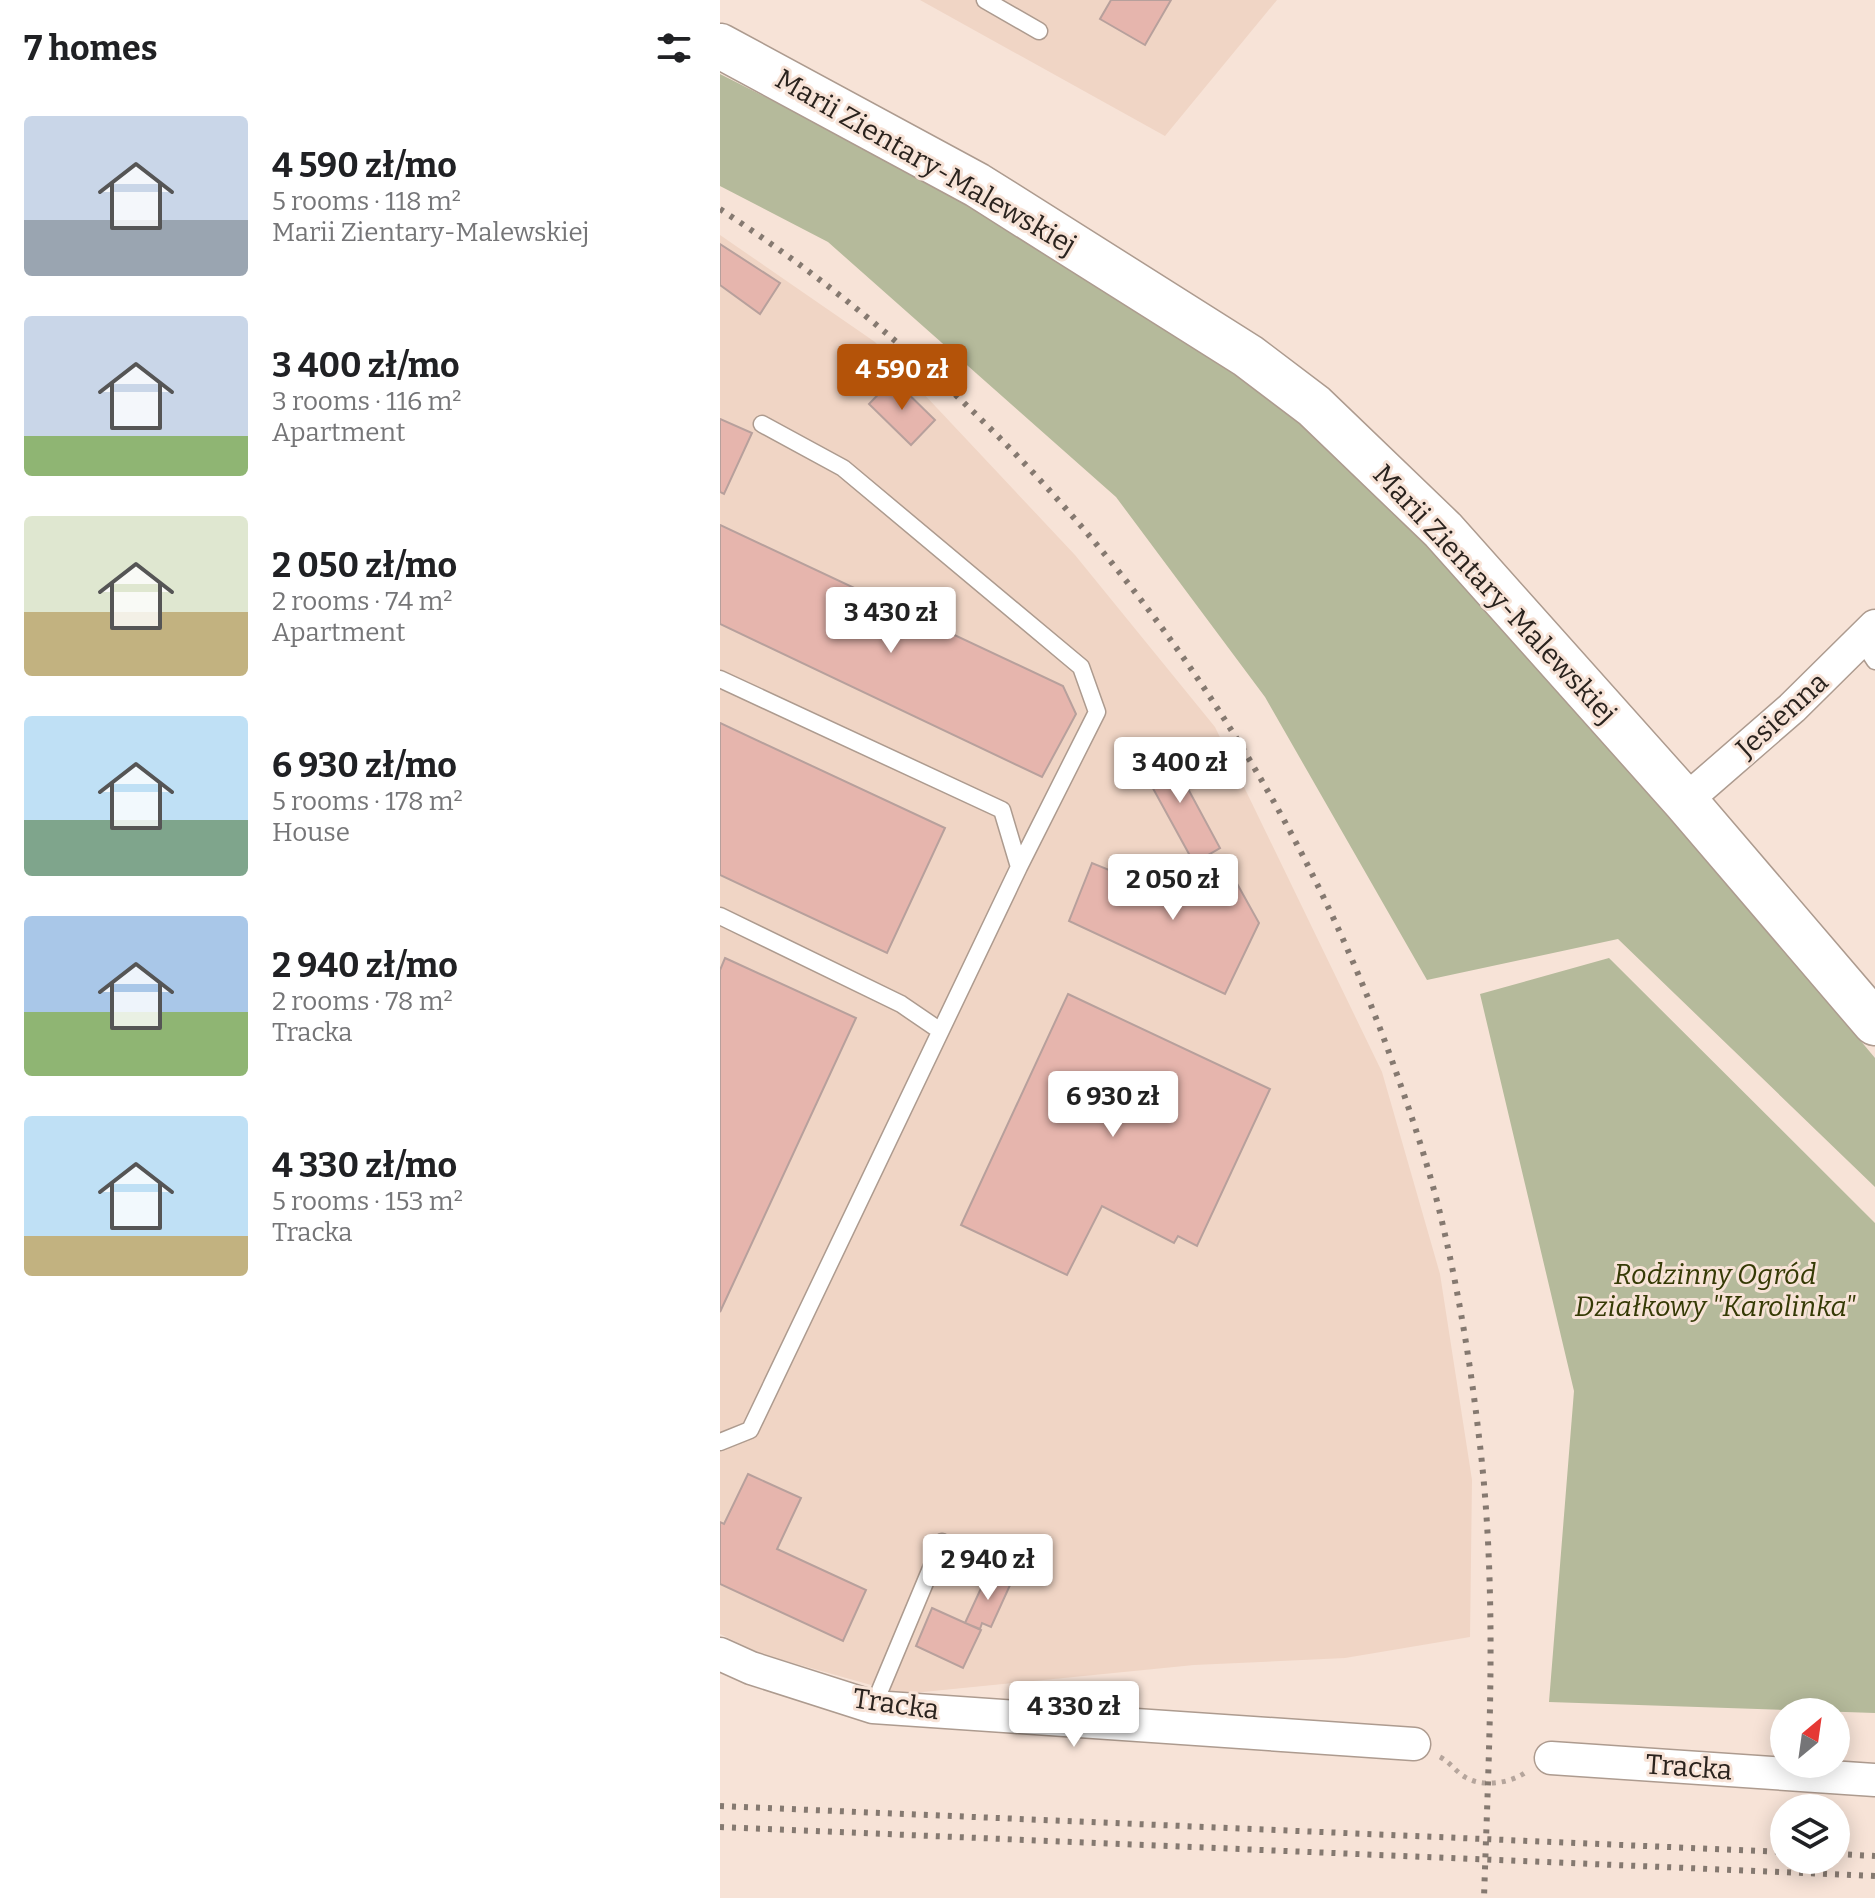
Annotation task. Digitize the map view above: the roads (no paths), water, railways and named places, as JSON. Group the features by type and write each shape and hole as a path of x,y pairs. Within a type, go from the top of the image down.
{"street":[{"name":"Marii Zientary-Malewskiej","path":"720,46 977,185 1248,356 1314,406 1443,530 1685,801 1875,1023"},
{"name":"Jesienna","path":"1685,801 1871,642"},
{"name":"Tracka","path":"720,1654 751,1668 873,1707 1414,1744"},
{"name":"Tracka","path":"1551,1758 1875,1780"}],"lane":[{"path":"985,0 1039,31"},
{"path":"720,1442 750,1430 939,1030 1097,712 1081,667 843,468 762,424"},
{"path":"720,679 1002,810 1019,867"},
{"path":"720,916 901,1004 939,1030"},
{"path":"873,1707 942,1542"}],"railway":[{"path":"720,209 832,289 936,377 1033,472 1121,574 1201,683 1272,799 1334,920 1387,1047 1421,1145 1445,1234 1467,1350 1485,1494 1490,1609 1490,1725 1484,1898"},
{"path":"720,1806 1770,1851"},
{"path":"720,1827 1875,1876"},
{"path":"1850,1855 1875,1856"}],"park label":[{"name":"Rodzinny Ogród Działkowy \"Karolinka\"","path":"1715,1290"}]}
